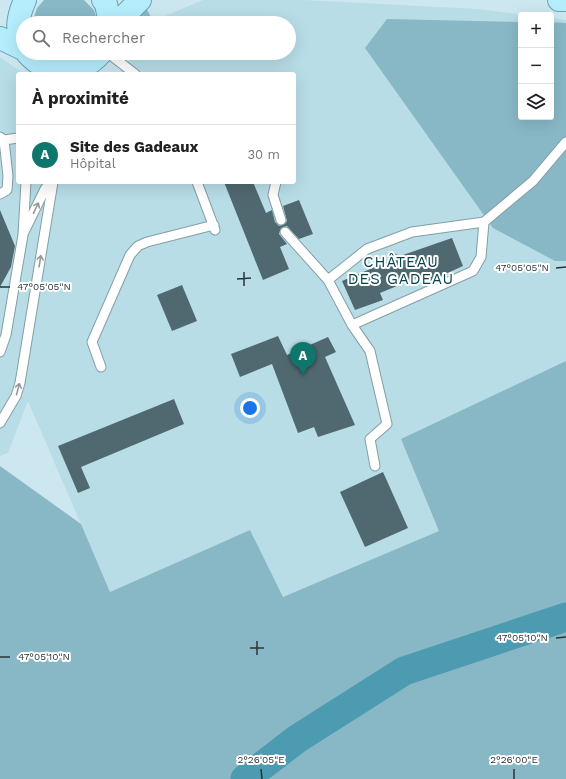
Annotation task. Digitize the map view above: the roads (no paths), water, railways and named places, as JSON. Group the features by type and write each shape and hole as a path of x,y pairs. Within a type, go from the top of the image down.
{"main road":[{"path":"19,16 25,0"},
{"path":"103,0 106,4 109,16"},
{"path":"124,16 140,0"},
{"path":"559,0 566,0"},
{"path":"0,38 16,45"},
{"path":"34,60 45,70 64,71 81,71 93,60"}],"lane":[{"path":"117,60 132,72"},
{"path":"0,194 7,190 8,176 1,139 16,138"},
{"path":"328,280 367,249 412,232 484,222 533,181 566,142"},
{"path":"0,352 6,335 23,235 26,184"},
{"path":"23,235 45,189 49,184"},
{"path":"0,423 16,396 20,383 51,184"},
{"path":"101,367 92,342 130,255 138,246 147,242 215,228 198,184"},
{"path":"276,184 273,195 280,220"},
{"path":"352,325 473,271 481,257 484,222"},
{"path":"285,232 328,280 352,325 370,351 387,424 370,438 376,466"}],"waterway":[{"path":"245,779 297,739 404,671 566,617"}],"place":[{"name":"Site des Gadeaux","path":"303,375"}],"district":[{"name":"CHÂTEAU DES GADEAU","path":"401,270"}]}
